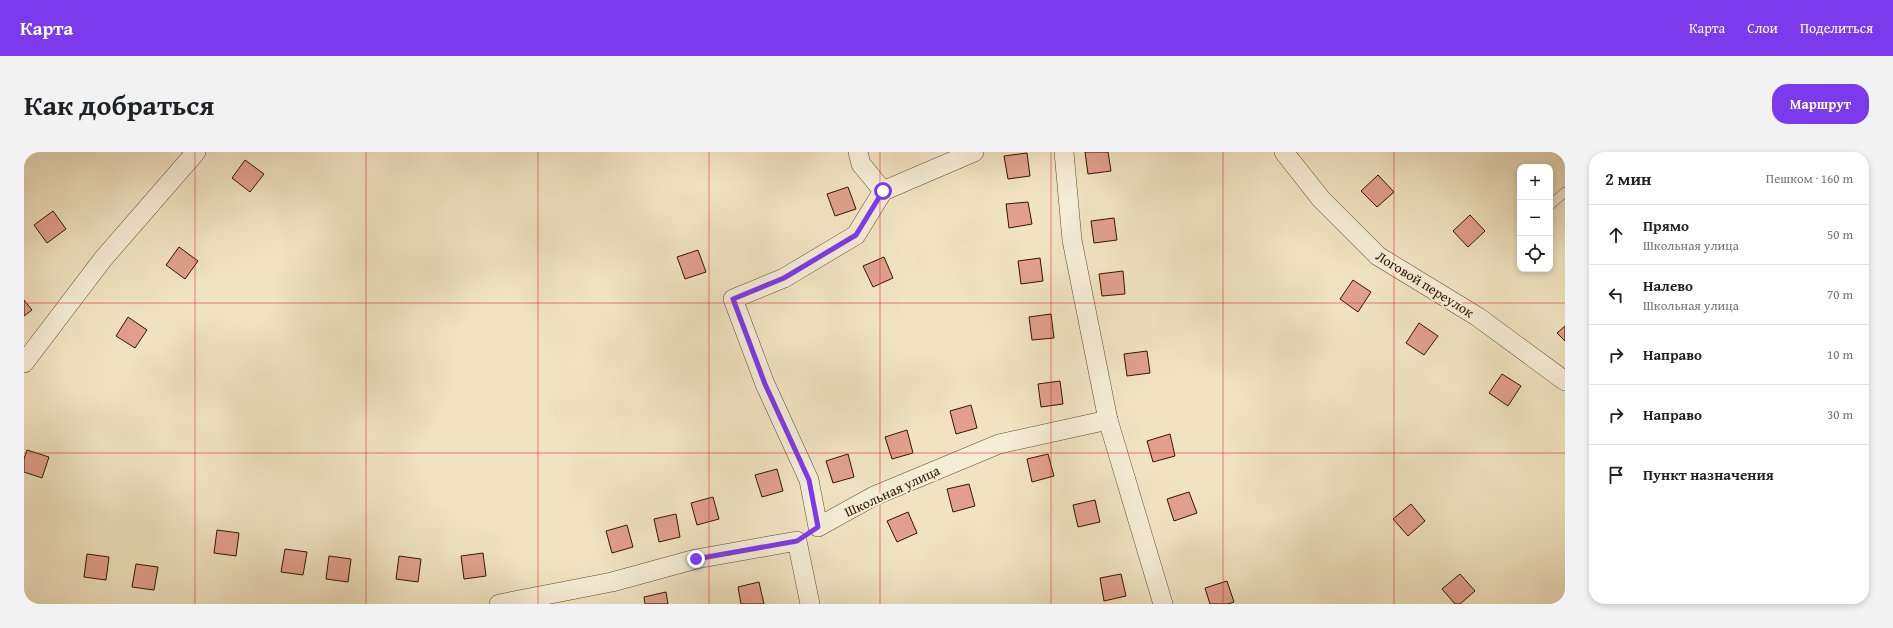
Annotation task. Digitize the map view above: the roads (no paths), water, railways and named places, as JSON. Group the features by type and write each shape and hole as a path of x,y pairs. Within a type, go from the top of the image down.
{"street":[{"path":"24,363 103,259 196,152"},
{"path":"858,152 861,164 883,191"},
{"path":"818,527 809,480 765,384 733,299 784,278 856,235 883,191 974,152"},
{"path":"1064,152 1072,240 1108,420 1163,604"},
{"name":"Логовой переулок","path":"1284,152 1321,199 1378,256 1478,317 1565,381"},
{"name":"Школьная улица","path":"797,541 818,527 874,496 999,444 1108,420"},
{"path":"499,604 612,582 696,559 797,541 810,604"}],"lane":[{"path":"1553,202 1565,192"}]}
